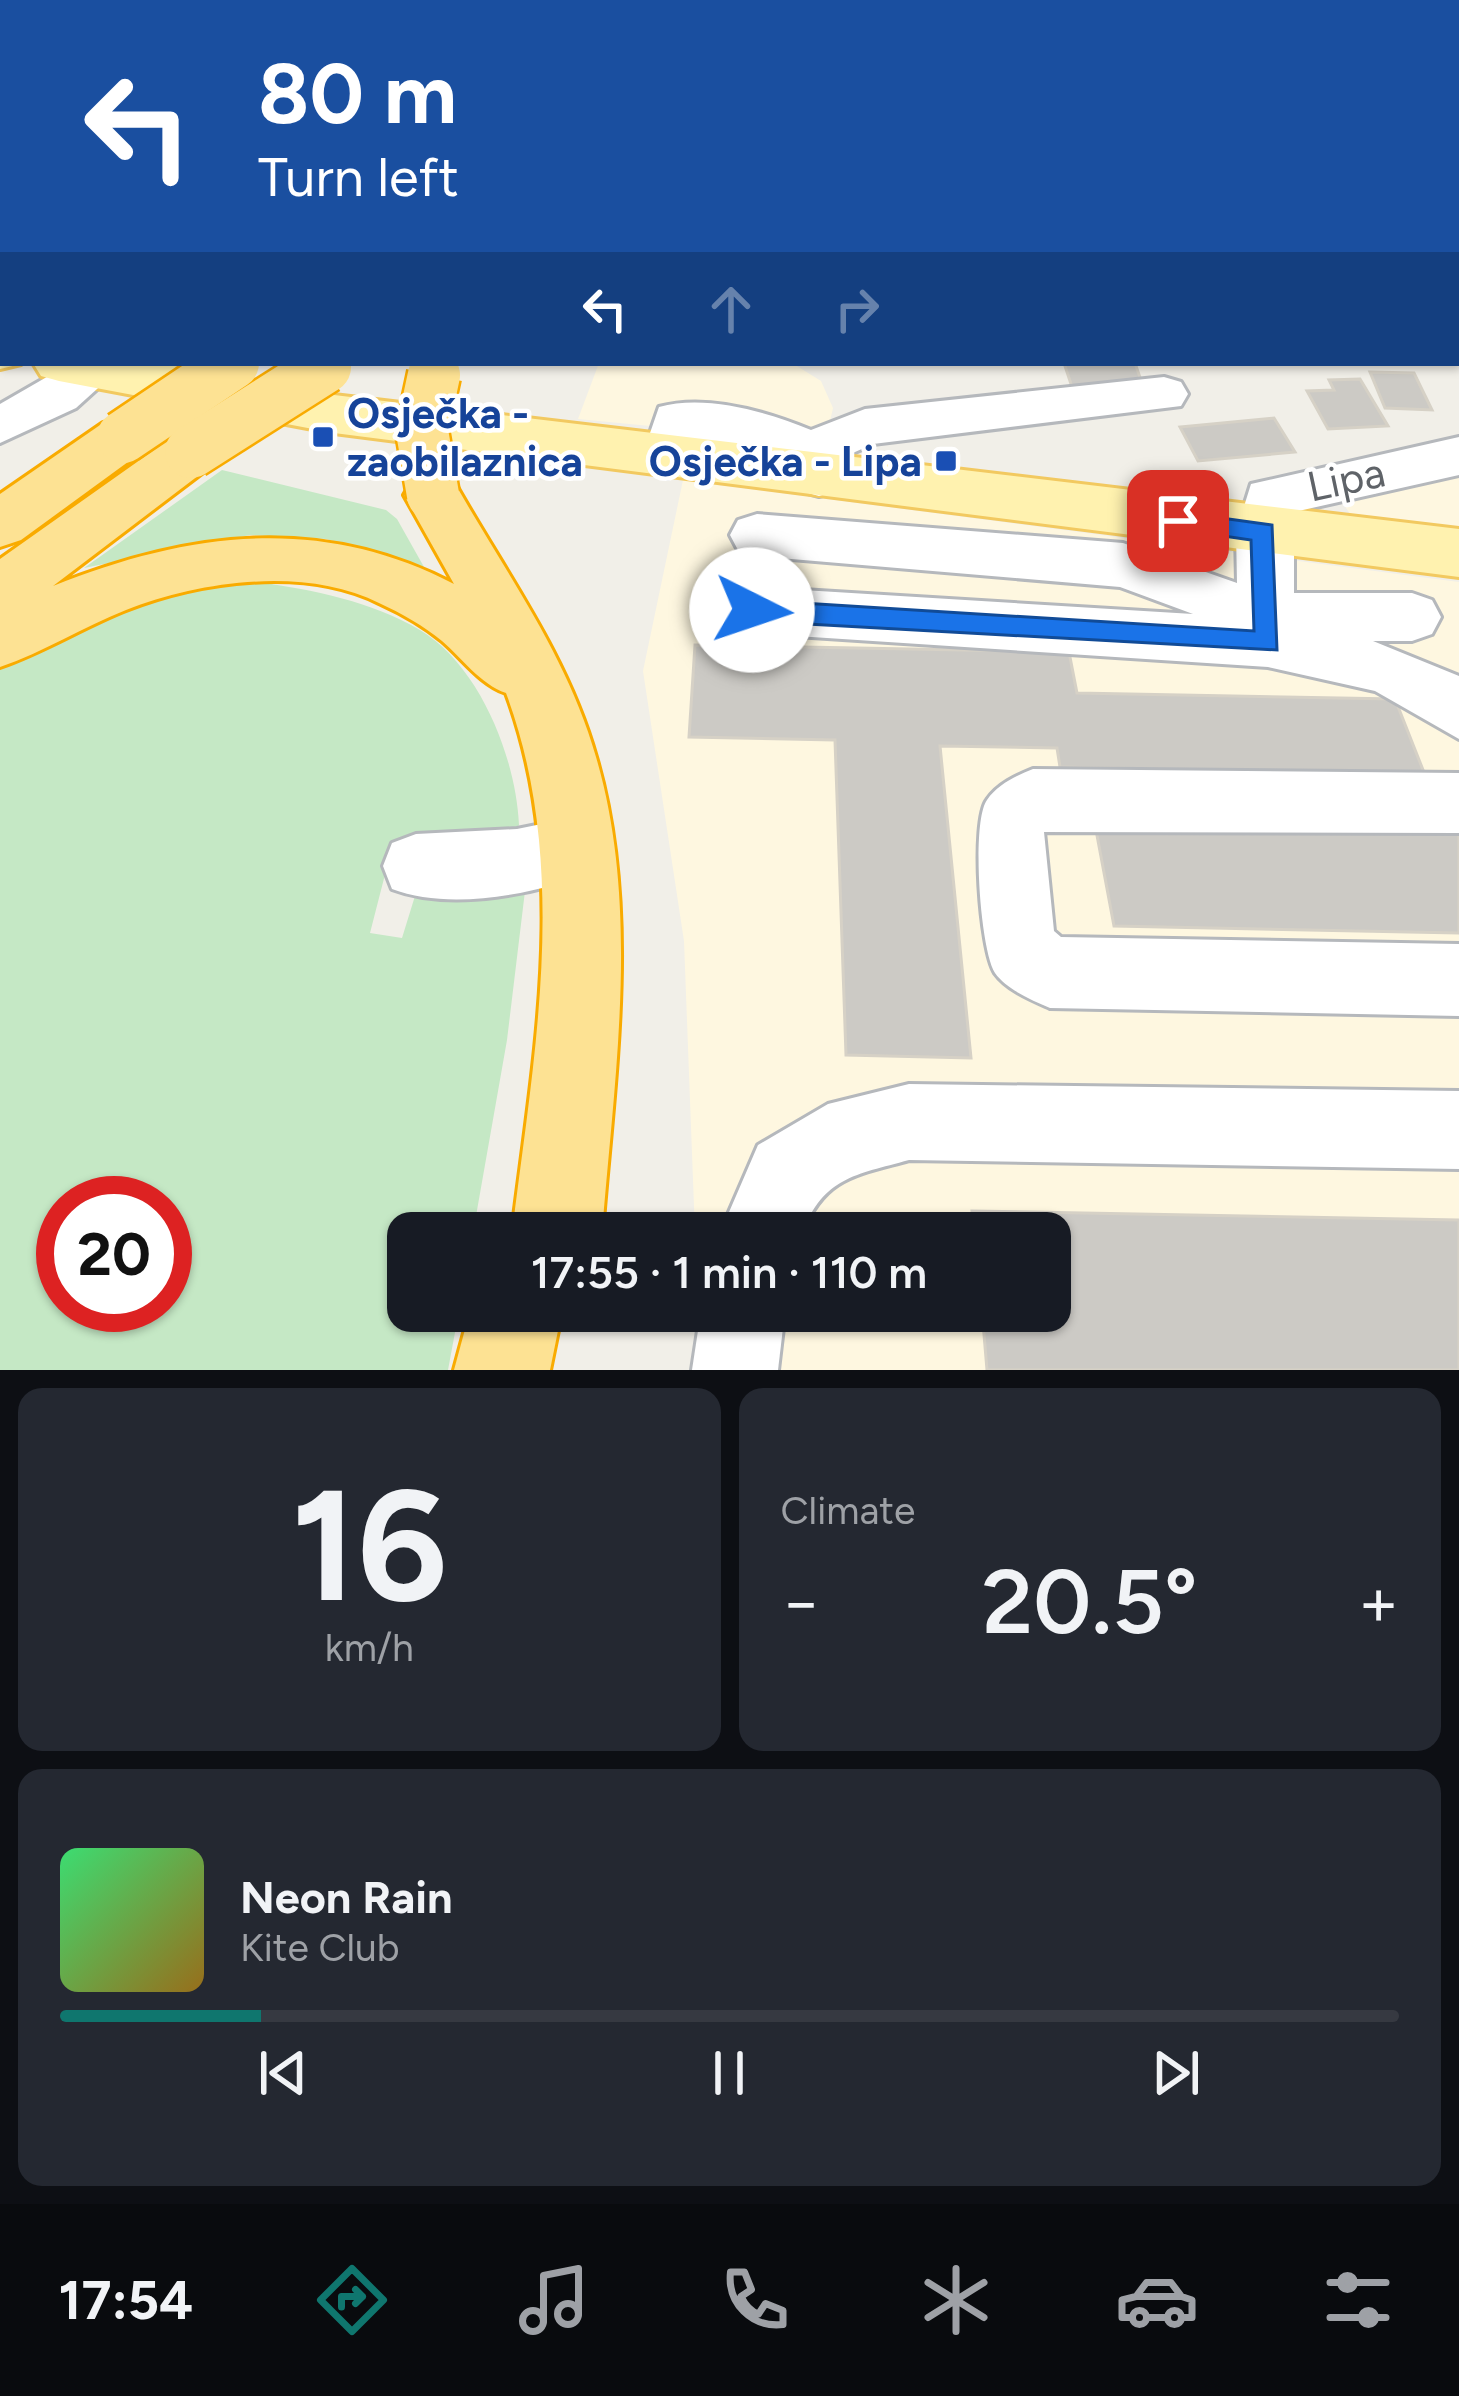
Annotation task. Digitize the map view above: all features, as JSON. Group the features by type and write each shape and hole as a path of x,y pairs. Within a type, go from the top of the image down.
{"highway":[{"path":"0,524 196,366"},
{"path":"0,494 228,366"},
{"path":"0,592 191,452 327,366"},
{"path":"437,369 422,431 433,495 501,612 563,760 576,848 574,1039 559,1212"},
{"path":"0,640 92,592 148,573 206,561 303,561 364,574 452,613 531,684"},
{"path":"537,1212 574,1039"},
{"path":"502,1370 511,1332"},
{"path":"545,1370 548,1332"}],"main road":[{"path":"76,366 334,414 667,459 820,465 1263,532 1459,553"}],"street":[{"path":"0,424 59,396 76,366"},
{"path":"820,465 828,439 865,427 1164,394"},
{"name":"Lipa","path":"1263,532 1265,507 1280,493 1459,456"},
{"path":"1263,532 1267,630"},
{"path":"757,535 1123,566 1267,630 1441,694 1459,712"},
{"path":"752,610 1267,630 1412,617"},
{"path":"1459,802 1034,800 1010,821 1021,950 1050,972 1459,980"},
{"path":"416,866 501,863 576,848"},
{"path":"769,1212 786,1173 828,1143 909,1122 1459,1130"},
{"path":"735,1370 740,1332"}],"shaded area":[{"path":"598,366 797,366 821,381 833,408 825,443 578,419"},
{"path":"1459,451 1459,536 1358,526 1324,475"},
{"path":"683,480 1459,582 1459,1370 695,1370 695,1332 1071,1332 1071,1212 694,1212 684,941 643,671"}],"green space":[{"path":"222,470 386,510 397,519 424,567 326,539 250,535 84,568"},
{"path":"258,582 321,593 382,611 420,630 460,666 502,743 519,825 507,842 390,855 370,933 402,938 419,883 525,891 507,1040 477,1212 387,1212 387,1332 455,1332 448,1370 0,1370 0,662 124,606 185,590"}],"building":[{"path":"1065,366 1136,366 1144,389 1073,390"},
{"path":"1370,372 1414,373 1432,410 1385,408"},
{"path":"1360,379 1388,426 1328,429 1307,391 1334,390 1329,380"},
{"path":"1274,418 1295,452 1198,461 1180,427"},
{"path":"695,645 1069,652 1077,693 1395,699 1425,775 1060,767 1057,748 940,746 971,1058 846,1055 835,740 689,737"},
{"path":"1093,814 1459,822 1459,933 1114,926"},
{"path":"1071,1213 1459,1220 1459,1370 987,1370 984,1332 1071,1332"}],"place":[{"name":"Osječka - zaobilaznica","path":"323,437"},
{"name":"Osječka - Lipa","path":"946,461"}],"route":[{"path":"752,610 1268,643 1263,532 1178,521"}]}
